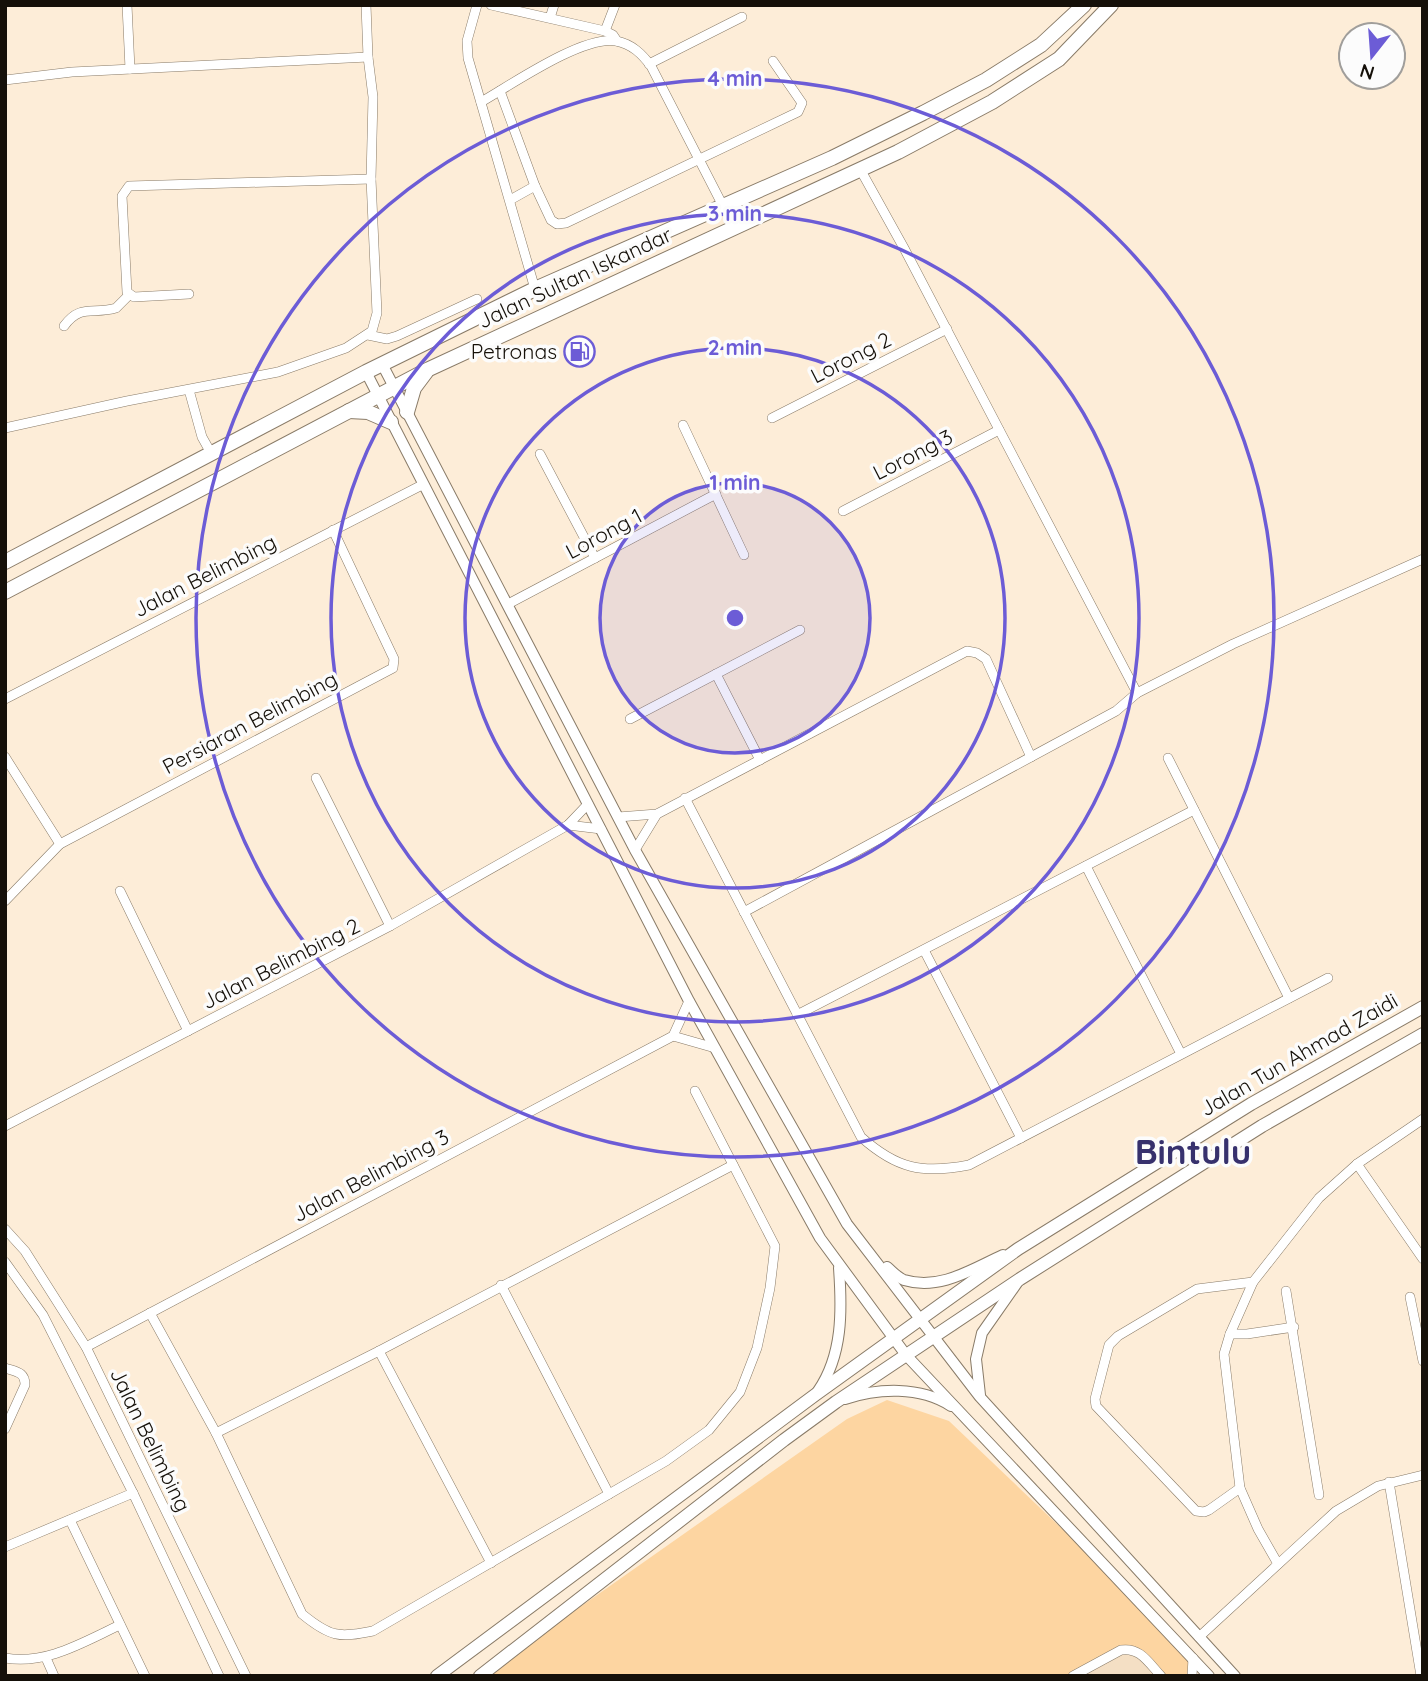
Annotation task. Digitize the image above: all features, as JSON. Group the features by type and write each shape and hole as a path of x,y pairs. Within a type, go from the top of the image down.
{"main road":[{"name":"Jalan Sultan Iskandar","path":"5,562 382,364 535,289 832,158 986,80 1041,45 1084,5"},
{"name":"Jalan Sultan Iskandar","path":"5,592 429,369 860,169 992,102 1059,59 1111,5"},
{"path":"407,412 414,388 429,369"},
{"path":"344,412 368,412 391,422"},
{"name":"Jalan Tun Ahmad Zaidi","path":"437,1676 815,1395 1017,1249 1251,1104 1423,1007"},
{"name":"Jalan Tun Ahmad Zaidi","path":"480,1676 836,1402 1020,1279 1262,1126 1423,1034"}],"street":[{"path":"127,5 130,69"},
{"path":"5,428 278,372 346,348 368,335 377,313 371,179 373,97 366,5"},
{"path":"477,5 467,49 535,289"},
{"path":"491,5 606,31 617,41"},
{"path":"550,18 554,5"},
{"path":"606,31 615,5"},
{"path":"649,64 742,17"},
{"path":"481,102 572,51 603,41 617,41 640,52 649,64 723,205"},
{"path":"5,80 72,72 368,57"},
{"path":"500,91 535,187 551,220 558,224 566,223 798,112 802,103 773,61"},
{"path":"860,169 947,329 1137,693"},
{"path":"129,295 122,195 129,187 371,179"},
{"path":"510,200 535,187"},
{"path":"64,326 80,311 116,308 129,295 189,294"},
{"path":"368,335 387,339 397,336 477,299"},
{"name":"Lorong 2","path":"772,418 947,329"},
{"path":"382,364 635,850 847,1224 980,1397 1235,1676"},
{"path":"366,372 689,1001 820,1238 906,1355 1209,1676"},
{"path":"189,390 202,437 211,453"},
{"path":"683,425 744,555"},
{"name":"Lorong 3","path":"843,511 999,430"},
{"path":"540,454 595,558"},
{"name":"Jalan Belimbing","path":"5,699 422,485"},
{"name":"Lorong 1","path":"508,604 716,494"},
{"name":"Persiaran Belimbing","path":"5,901 60,844 393,668 394,659 332,530"},
{"path":"744,912 1116,711 1137,693 1233,644 1423,559"},
{"path":"630,719 800,630"},
{"path":"618,817 657,814 967,650 986,659 1031,757"},
{"path":"716,674 760,760"},
{"path":"5,757 60,844"},
{"path":"1168,758 1289,998"},
{"path":"316,778 390,926"},
{"path":"685,799 861,1137 881,1155 911,1168 943,1170 969,1165 1328,978"},
{"name":"Jalan Belimbing 2","path":"5,1126 390,926 568,825 588,804"},
{"path":"797,1015 1194,810"},
{"path":"635,850 657,814"},
{"path":"568,825 601,829"},
{"path":"1086,866 1181,1054"},
{"path":"120,891 188,1031"},
{"path":"924,950 1021,1138"},
{"path":"689,1001 673,1037 715,1048"},
{"name":"Jalan Belimbing 3","path":"86,1347 673,1037"},
{"path":"150,1312 216,1433 302,1614 321,1630 346,1636 373,1631 666,1461 709,1430 740,1392 757,1348 770,1288 775,1246 695,1091"},
{"path":"1278,1564 1258,1529 1240,1488 1224,1354 1230,1334 1253,1282 1319,1198 1357,1164 1423,1119"},
{"path":"1357,1164 1423,1259"},
{"path":"216,1433 379,1351 733,1165"},
{"name":"Jalan Belimbing","path":"5,1229 25,1251 86,1347 246,1676"},
{"path":"871,1254 902,1279 930,1283 953,1280 1017,1249"},
{"name":"Jalan Belimbing","path":"5,1262 43,1315 219,1676"},
{"path":"815,1395 826,1379 836,1349 842,1301 839,1265"},
{"path":"980,1397 976,1359 982,1333 1020,1279"},
{"path":"1240,1488 1209,1510 1196,1511 1096,1406 1095,1399 1109,1345 1118,1336 1197,1289 1253,1282"},
{"path":"501,1286 609,1494"},
{"path":"1286,1291 1320,1495"},
{"path":"1410,1297 1423,1361"},
{"path":"1230,1334 1294,1327"},
{"path":"379,1351 491,1563"},
{"path":"5,1368 22,1373 25,1378 25,1385 5,1429"},
{"path":"836,1402 886,1390 919,1394 948,1404 969,1422"},
{"path":"1199,1637 1336,1511 1378,1486 1423,1475"},
{"path":"1389,1482 1421,1670"},
{"path":"5,1547 132,1493"},
{"path":"70,1520 145,1676"},
{"path":"5,1658 46,1658 120,1625"},
{"path":"1073,1676 1121,1650 1135,1649 1161,1676"},
{"path":"46,1658 54,1676"},
{"path":"1192,1676 1193,1658"}],"shaded area":[{"path":"887,1400 949,1421 1143,1606 1193,1658 1192,1676 1161,1676 1129,1649 1073,1676 482,1676 847,1419"},
{"path":"1129,1649 1160,1676 1073,1676"}],"place":[{"name":"Petronas","path":"580,352"}],"district":[{"name":"Bintulu","path":"1193,1152"}]}
